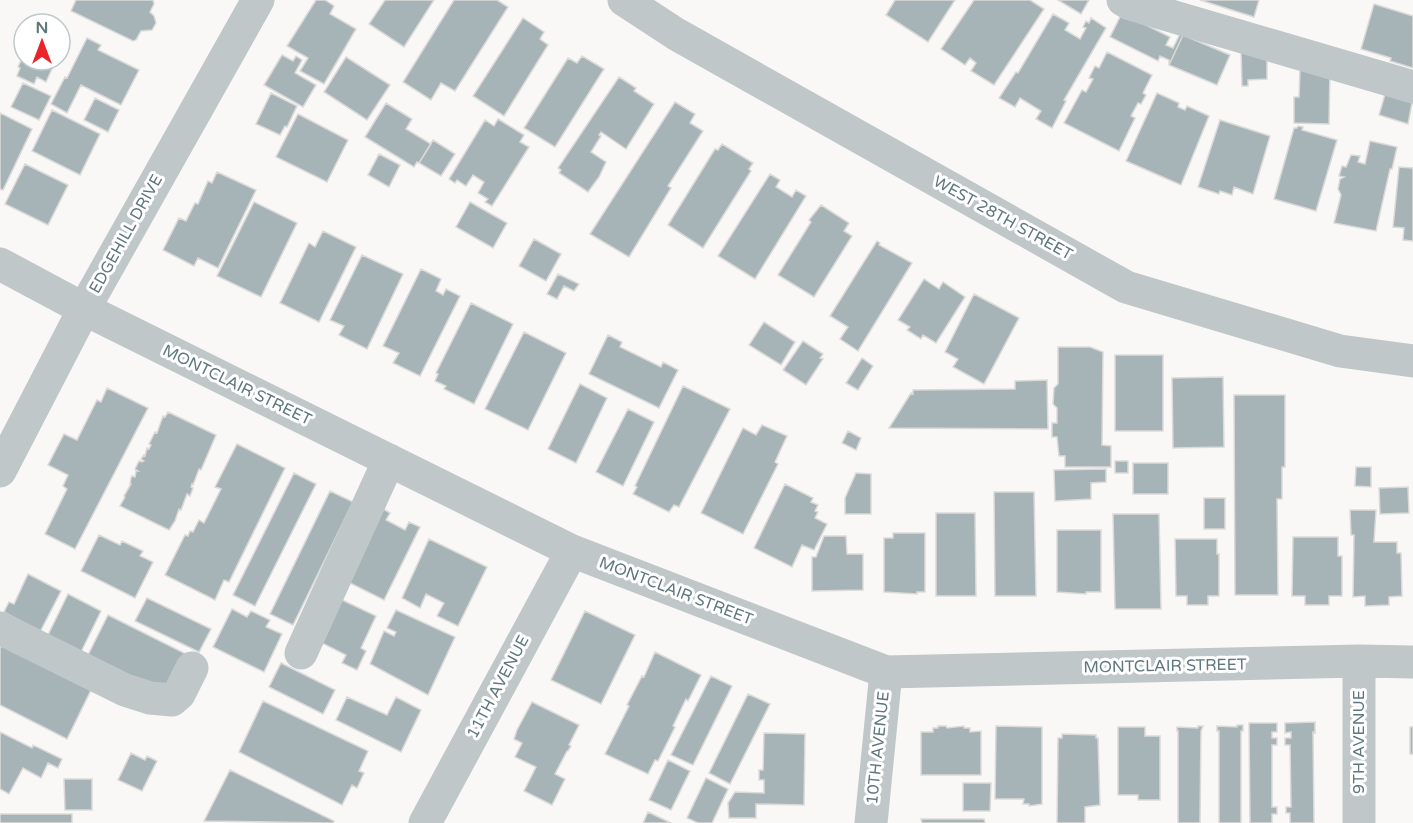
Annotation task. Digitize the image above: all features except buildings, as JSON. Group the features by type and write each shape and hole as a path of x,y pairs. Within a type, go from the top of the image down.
{"street":[{"name":"EDGEHILL DRIVE","path":"0,471 84,309 258,0"},
{"name":"WEST 28TH STREET","path":"624,0 676,34 1126,287 1340,351 1413,361"},
{"path":"1123,0 1130,4 1413,87"},
{"name":"MONTCLAIR STREET","path":"0,264 84,309 572,551 886,672 1359,661 1413,662"},
{"path":"301,653 389,460"},
{"name":"11TH AVENUE","path":"425,823 572,551"},
{"path":"0,628 124,690 150,698 172,700 192,669"},
{"name":"9TH AVENUE","path":"1359,661 1359,823"},
{"name":"10TH AVENUE","path":"871,823 886,672"}]}
